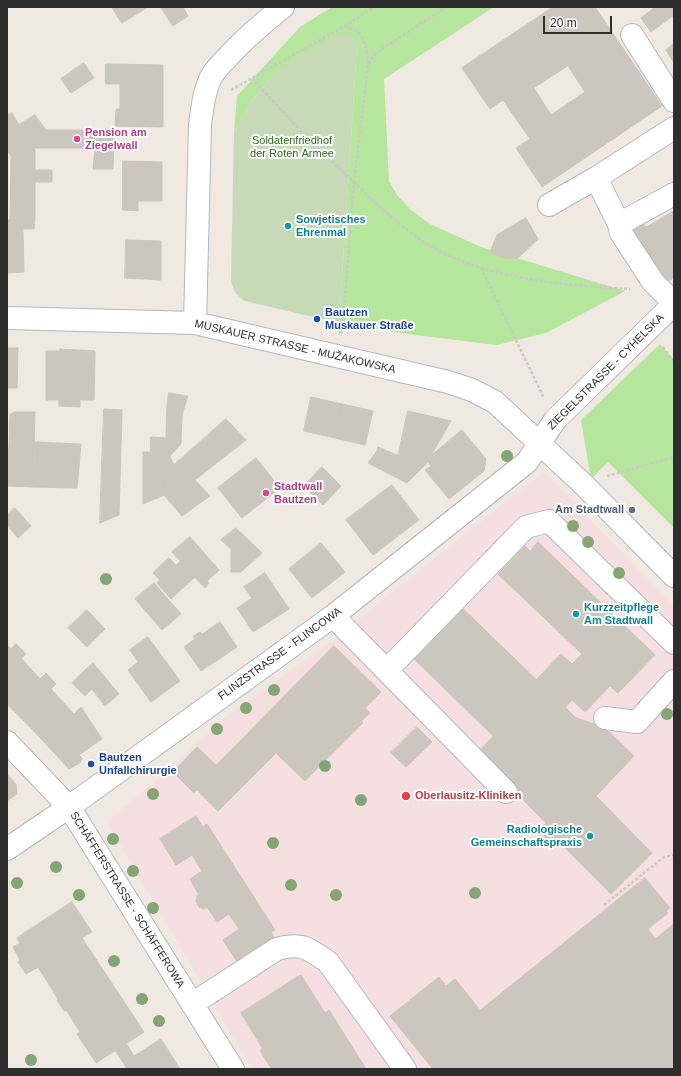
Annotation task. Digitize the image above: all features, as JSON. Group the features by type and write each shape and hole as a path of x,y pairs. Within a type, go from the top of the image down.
{"street":[{"path":"195,323 200,125 202,106 207,87 218,68 240,43 283,7"},
{"path":"632,35 674,101"},
{"path":"549,205 596,178 674,128"},
{"path":"596,178 621,233 653,282 674,303"},
{"path":"618,224 674,194"},
{"name":"ZIEGELSTRASSE - CYHELSKA","path":"539,442 555,420 674,303"},
{"name":"MUSKAUER STRASSE - MUŽAKOWSKA","path":"7,318 195,323 448,382 472,390 495,402 539,442 674,576"},
{"name":"FLINZSTRASSE - FLINCOWA","path":"7,849 69,807 333,616 527,462 539,442"},
{"path":"387,670 526,527 549,521 674,643"},
{"path":"333,616 506,792"},
{"path":"605,718 637,722 674,681"},
{"name":"SCHÄFFERSTRASSE - SCHÄFFEROWA","path":"7,742 69,807 233,1069"},
{"path":"192,1004 277,949 291,945 310,949 328,962 405,1069"}],"path":[{"path":"374,7 345,26 252,78 310,141 396,222 424,242 455,258 480,267 524,278 592,287 637,289"},
{"path":"368,66 373,57 383,48 447,7"},
{"path":"337,356 343,323 354,182 368,66 366,46 362,38 357,31 345,26"},
{"path":"480,267 555,420"},
{"path":"582,483 674,457"},
{"path":"604,905 664,857 674,855"}],"shaded area":[{"name":"Oberlausitz-Kliniken","path":"544,472 674,606 674,1069 252,1069 107,822 170,769 229,714 339,636 393,591"}],"green space":[{"path":"332,7 494,7 384,79 389,181 397,195 410,209 430,224 481,247 625,291 546,333 497,345 416,335 339,323 357,46 268,81 250,103 234,133 237,96 300,27"},
{"name":"Soldatenfriedhof der Roten Armee","path":"343,33 351,36 357,46 339,323 245,301 235,292 231,279 234,133 250,103 268,81 285,66 319,44"},
{"path":"660,344 674,360 674,528 608,462 591,479 581,420"}],"building":[{"path":"112,7 148,7 122,23"},
{"path":"161,7 183,7 188,16 173,26"},
{"path":"553,7 595,7 662,106 542,187 516,148 530,139 503,100 490,109 462,68","holes":["568,66 585,92 551,115 534,88"]},
{"path":"656,7 674,7 674,15 651,32 641,18"},
{"path":"674,44 674,63 666,50"},
{"path":"84,63 94,78 71,93 61,79"},
{"path":"106,64 163,65 163,127 115,126 116,109 120,109 120,84 106,84"},
{"path":"12,113 19,125 7,132 7,116"},
{"path":"35,115 46,130 114,130 113,169 93,169 95,148 34,148 19,125"},
{"path":"19,125 35,150 35,220 10,220 11,156 7,150 7,132"},
{"path":"123,161 162,162 162,201 138,201 138,211 123,210"},
{"path":"35,170 52,170 52,182 35,182"},
{"path":"674,211 674,232 672,233 671,229 663,234 665,236 641,250 630,231 644,224 646,227"},
{"path":"526,218 538,239 518,258 504,258 490,252 497,235"},
{"path":"7,220 20,220 20,229 23,230 24,272 7,273"},
{"path":"20,220 35,220 34,229 20,229"},
{"path":"671,229 672,233 674,232 674,278 661,285 641,250 665,236 663,234"},
{"path":"126,240 161,241 161,280 125,278"},
{"path":"7,348 18,348 17,388 7,388"},
{"path":"60,349 95,351 94,400 80,400 80,407 59,406 59,400 46,400 46,351 60,351"},
{"path":"169,393 188,396 182,415 181,444 170,456 174,465 190,483 164,495 167,405"},
{"path":"311,397 342,404 335,438 304,431"},
{"path":"342,404 373,411 365,445 335,438"},
{"path":"104,409 122,410 119,515 100,523"},
{"path":"408,411 451,421 426,464 398,457"},
{"path":"14,412 35,412 33,487 7,486 7,449 9,449 10,415"},
{"path":"226,419 246,440 190,483 174,465"},
{"path":"462,430 486,459 484,471 449,499 425,470 431,466 428,462 432,455"},
{"path":"151,437 166,438 164,495 143,504 143,452 150,452"},
{"path":"35,442 81,444 77,488 33,487"},
{"path":"378,447 399,456 398,457 426,464 407,483 368,463 377,451"},
{"path":"256,458 280,488 242,518 218,488"},
{"path":"322,467 341,486 323,505 304,486"},
{"path":"195,480 210,496 182,516 164,495"},
{"path":"392,485 419,520 373,555 346,520"},
{"path":"15,508 31,526 18,538 7,525 7,515"},
{"path":"236,528 262,553 241,572 231,572 231,549 221,540"},
{"path":"190,537 219,570 207,581 209,583 205,588 172,552"},
{"name":"Kurzzeitpflege Am Stadtwall","path":"538,542 655,655 618,693 610,686 585,712 572,700 565,708 536,680 561,654 572,664 582,654 498,574 525,546 530,551"},
{"path":"321,543 345,572 312,598 289,569"},
{"path":"169,558 176,565 160,580 153,573"},
{"path":"181,561 195,577 171,599 157,583"},
{"path":"265,573 289,609 253,632 237,608 252,598 244,587"},
{"path":"154,583 181,614 162,630 135,599"},
{"path":"456,602 576,718 526,768 407,652"},
{"path":"87,610 105,629 87,647 68,628"},
{"path":"220,622 237,647 201,671 184,647 195,639 193,636 200,632 202,634"},
{"path":"148,637 180,681 151,702 128,670 138,662 130,650"},
{"path":"16,644 26,654 21,658 31,669 7,691 7,645 11,649"},
{"path":"334,646 381,692 365,708 370,713 361,721 363,723 305,781 276,753 218,811 197,790 194,793 173,772 197,747 216,765"},
{"path":"93,663 119,694 105,706 92,689 85,696 72,683"},
{"path":"31,669 40,679 46,673 56,684 51,689 60,699 30,727 7,704 7,691"},
{"path":"60,699 74,714 81,707 102,739 79,755 82,758 80,763 69,769 30,727"},
{"path":"576,718 604,727 634,756 596,796 585,785 564,805 526,768"},
{"path":"417,727 432,742 406,767 391,753"},
{"path":"494,736 564,805 546,823 477,753"},
{"path":"7,774 16,784 17,794 7,801"},
{"name":"Radiologische Gemeinschaftspraxis","path":"585,785 652,853 611,894 558,841 553,845 538,831"},
{"path":"196,816 203,827 207,824 275,930 271,932 277,943 240,966 223,940 239,929 229,914 217,922 207,907 204,909 199,907 196,901 197,896 199,895 190,879 202,871 192,855 176,865 160,839"},
{"path":"645,878 670,908 666,911 668,913 648,929 655,939 650,943 646,938 624,956 666,1009 674,1003 674,1069 433,1069 390,1016 439,977 446,986 455,979 480,1010"},
{"path":"72,902 92,932 82,938 144,1032 96,1063 77,1034 80,1032 66,1010 64,1011 38,967 26,974 18,962 20,960 13,947 20,943 17,938"},
{"path":"674,924 674,1003 666,1009 624,956 646,938 650,943"},
{"path":"301,975 325,1013 329,1010 366,1069 272,1069 260,1051 263,1049 241,1013"},
{"path":"161,1039 180,1069 127,1069 115,1050 126,1043 134,1056"}],"place":[{"name":"Pension am Ziegelwall","path":"77,139"},
{"name":"Sowjetisches Ehrenmal","path":"288,226"},
{"name":"Bautzen Muskauer Straße","path":"317,319"},
{"name":"Stadtwall Bautzen","path":"266,493"},
{"name":"Am Stadtwall","path":"632,510"},
{"name":"Kurzzeitpflege Am Stadtwall","path":"576,614"},
{"name":"Bautzen Unfallchirurgie","path":"91,764"},
{"name":"Oberlausitz-Kliniken","path":"406,796"},
{"name":"Radiologische Gemeinschaftspraxis","path":"590,836"}]}
